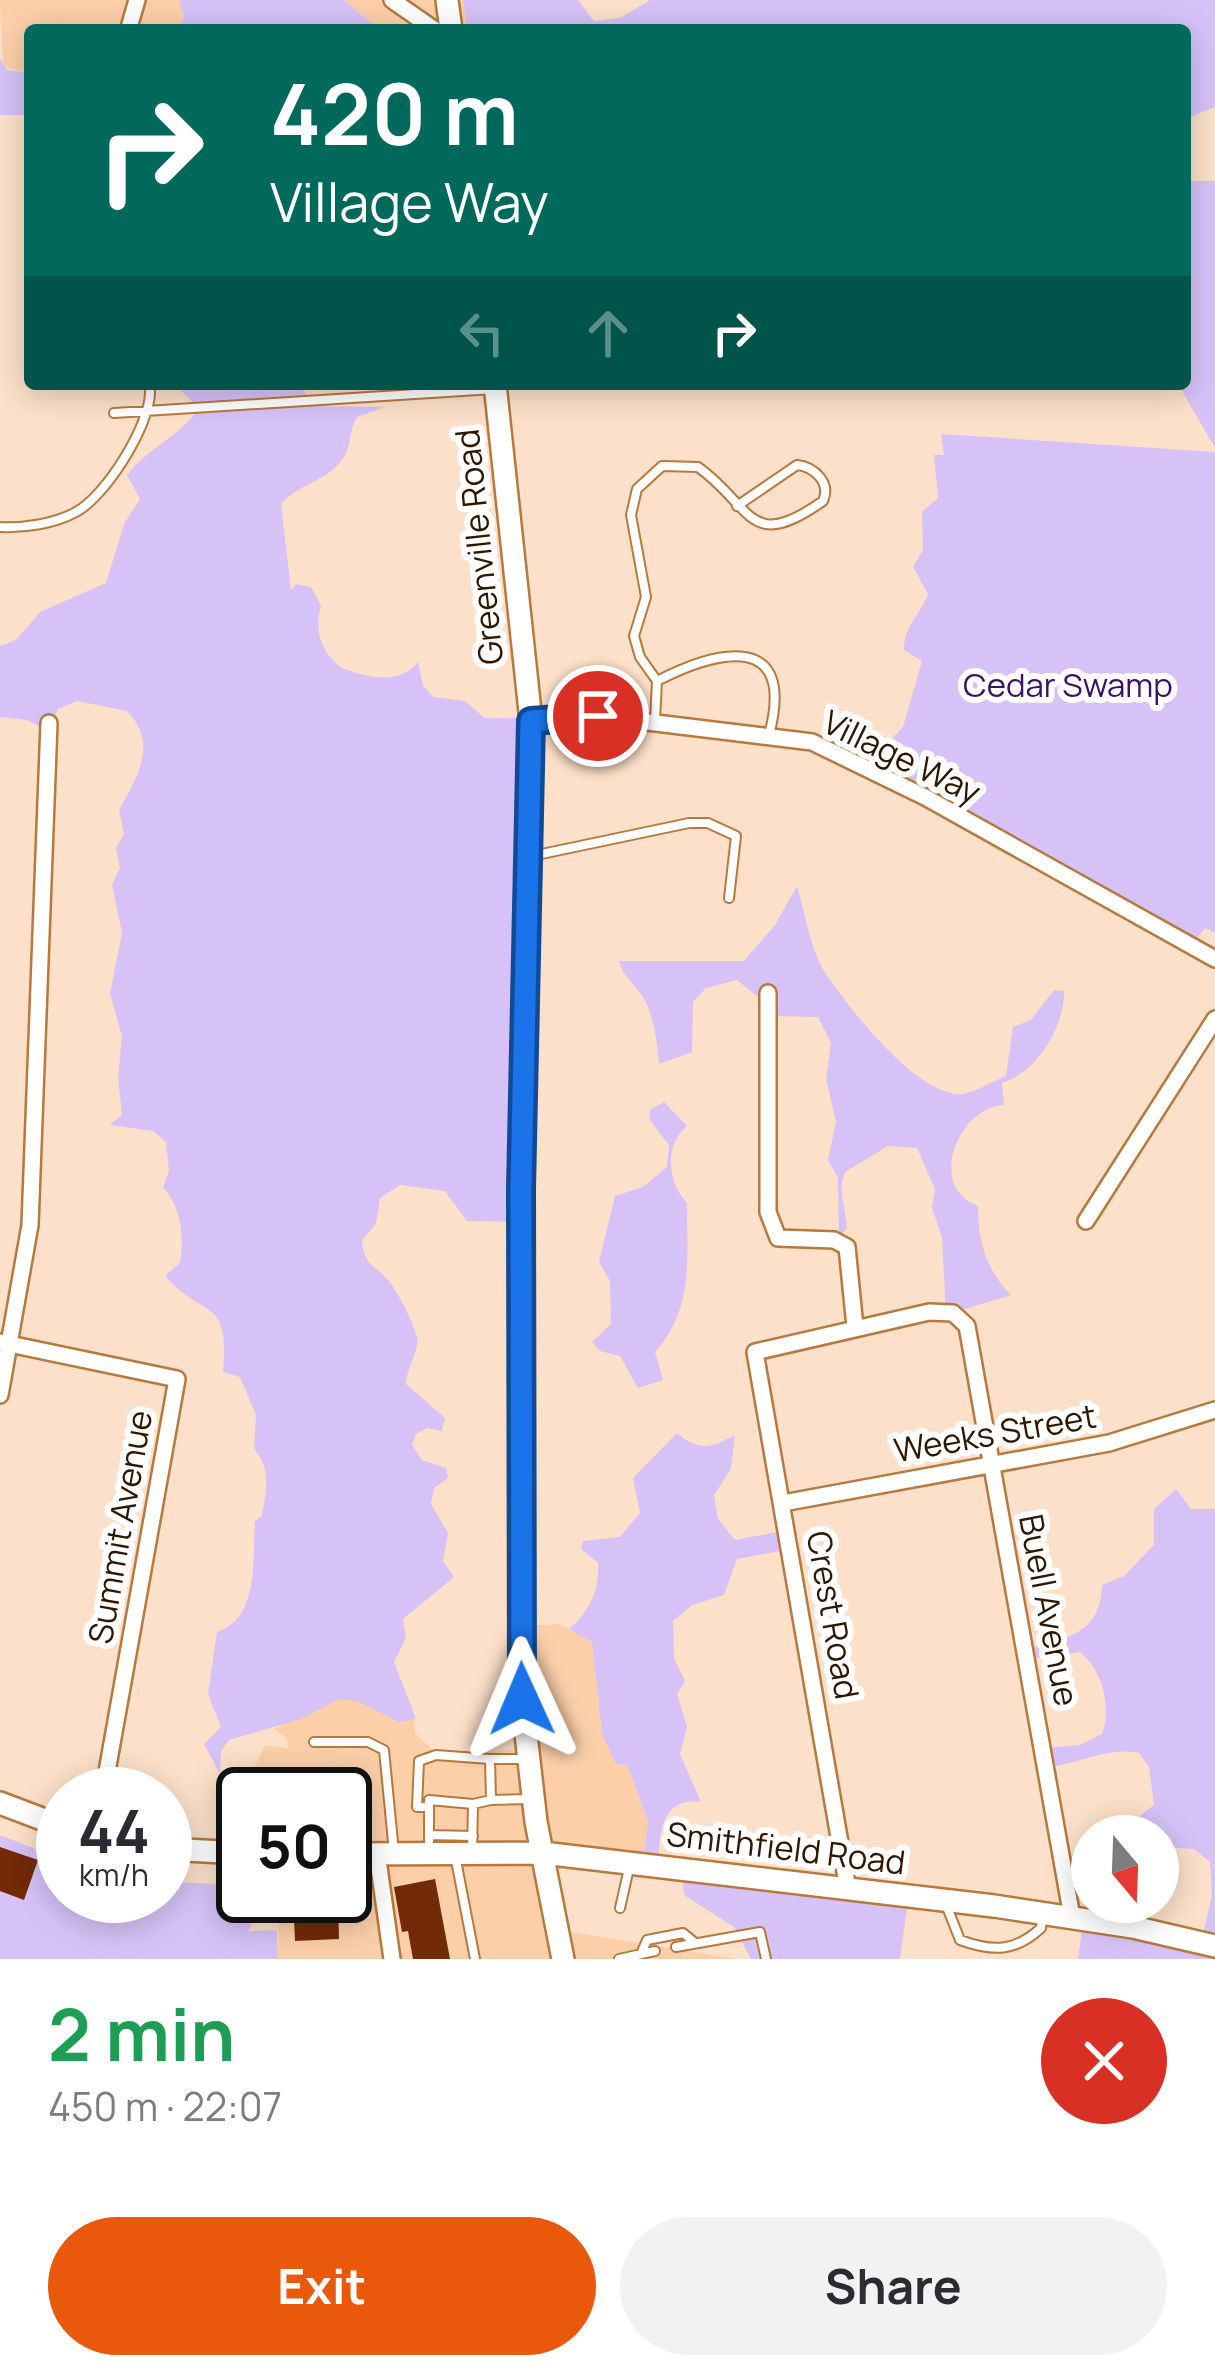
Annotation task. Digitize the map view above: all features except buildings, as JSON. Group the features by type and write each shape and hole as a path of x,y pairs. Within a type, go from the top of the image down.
{"main road":[{"name":"Greenville Road","path":"495,390 531,721 521,1189 522,1699 533,1799 563,1959"},
{"path":"0,1803 36,1817"},
{"name":"Smithfield Road","path":"372,1853 429,1844 543,1853 1071,1917"},
{"name":"Smithfield Road","path":"1102,1923 1215,1946"}],"street":[{"path":"130,24 137,0"},
{"path":"392,0 426,24"},
{"name":"Village Way","path":"531,721 598,716 812,742 1215,959"},
{"path":"0,1395 31,1202 49,723"},
{"path":"768,993 767,1212 778,1238 834,1240 848,1247 855,1327"},
{"path":"1086,1221 1215,1019"},
{"name":"Buell Avenue","path":"855,1327 929,1312 961,1316 967,1326 1071,1911"},
{"name":"Crest Road","path":"848,1889 755,1352 855,1327"},
{"name":"Summit Avenue","path":"5,1344 177,1379 108,1767"},
{"name":"Weeks Street","path":"783,1502 991,1468 1149,1433 1215,1410"},
{"path":"385,1853 392,1959"}],"lane":[{"path":"113,413 454,390"},
{"path":"0,527 50,521 84,506 150,412 150,392"},
{"path":"655,721 657,681 640,657 634,636 646,597 631,515 637,489 647,475 679,463 715,479 737,506 753,523 784,525 823,501 825,488 817,473 797,465 737,506"},
{"path":"657,681 733,652 751,656 765,667 777,695 769,735"},
{"path":"531,856 708,823 736,836 729,898"},
{"path":"314,1742 368,1742 384,1750 385,1853"},
{"path":"442,1817 417,1807 413,1798 419,1761 436,1755 530,1759"},
{"path":"490,1759 491,1800"},
{"path":"429,1844 429,1800 473,1804 533,1799"},
{"path":"473,1804 466,1847 475,1959"},
{"path":"620,1908 630,1863"},
{"path":"944,1900 960,1940 986,1950 1021,1946 1041,1928 1042,1913"},
{"path":"676,1947 760,1932 766,1959"},
{"path":"641,1954 647,1940 683,1933 695,1943"},
{"path":"619,1959 655,1951"}],"shaded area":[{"path":"0,0 179,0 184,17 179,24 24,24 24,72 3,67"},
{"path":"344,0 464,0 466,24 373,24"},
{"path":"560,1624 592,1642 603,1735 627,1765 648,1821 642,1866 551,1856 559,1930 736,1959 278,1959 279,1923 372,1923 372,1767 254,1767 265,1745 288,1749 287,1739 274,1729 339,1699 357,1700 399,1721 414,1719 415,1733 434,1751 455,1755 515,1749 523,1742 522,1626"}],"green space":[{"path":"179,0 344,0 373,24 179,24 184,17"},
{"path":"463,0 578,0 594,21 620,18 650,0 1215,0 1215,107 1191,117 1191,24 466,24"},
{"path":"0,59 7,70 24,72 24,115 0,115"},
{"path":"1191,181 1215,181 1215,448 1181,390 1191,390"},
{"path":"181,390 304,390 313,406 385,407 357,417 339,463 281,504 291,590 296,584 311,587 321,606 321,640 342,668 372,677 393,677 418,662 423,686 433,697 465,701 485,718 524,718 518,1222 467,1221 445,1191 400,1185 380,1198 376,1224 362,1240 367,1259 395,1291 415,1332 417,1347 406,1384 445,1418 442,1431 427,1428 416,1434 412,1445 422,1460 446,1468 448,1478 434,1488 431,1504 448,1533 443,1561 454,1577 403,1619 406,1638 394,1662 416,1719 399,1722 357,1701 339,1699 301,1719 229,1740 221,1751 220,1767 204,1744 221,1727 208,1694 217,1632 231,1625 247,1601 255,1521 262,1516 266,1481 254,1449 256,1415 240,1377 223,1372 218,1319 165,1276 180,1263 182,1243 178,1214 163,1187 169,1171 166,1142 153,1131 110,1125 122,1115 118,1078 122,1036 110,993 122,933 112,885 120,868 116,848 124,834 119,810 142,760 142,735 127,711 77,701 58,709 48,731 27,720 0,717 0,646 16,640 40,612 106,583 124,524 140,499 127,475 195,414 193,403"},
{"name":"Cedar Swamp","path":"941,434 1215,452 1215,933 1205,928 1194,942 887,773 894,759 880,751 903,727 922,661 904,650 909,627 928,594 913,567 923,550 922,512 938,498 934,455 944,455"},
{"path":"797,886 816,953 836,989 906,1067 945,1092 968,1093 1006,1076 1013,1027 1031,1020 1054,990 1064,991 1060,1019 1046,1047 1026,1069 1002,1083 1004,1105 973,1119 954,1149 951,1166 962,1196 978,1206 985,1254 1011,1295 946,1315 942,1238 932,1207 935,1189 917,1148 888,1146 845,1172 841,1187 847,1227 839,1239 838,1178 828,1160 836,1122 826,1079 831,1043 818,1017 773,1016 768,1005 737,980 706,988 693,1002 692,1052 659,1064 649,1010 619,961 744,961 775,925"},
{"path":"664,1102 687,1126 674,1143 671,1164 675,1185 687,1203 686,1282 676,1318 655,1352 663,1380 638,1388 620,1356 600,1351 592,1342 611,1324 610,1281 599,1262 615,1196 643,1187 667,1167 669,1145 649,1119 650,1110"},
{"path":"677,1433 705,1446 735,1435 731,1469 714,1495 718,1519 735,1540 788,1530 791,1549 737,1559 724,1595 692,1605 673,1621 674,1658 685,1681 677,1694 687,1727 680,1754 701,1802 677,1805 669,1812 661,1832 658,1868 642,1866 648,1821 627,1765 616,1764 602,1734 592,1642 569,1629 587,1608 597,1582 598,1563 581,1549 583,1541 620,1537 640,1513 633,1478"},
{"path":"1176,1489 1191,1509 1215,1509 1215,1959 1078,1959 1083,1923 1201,1943 1212,1895 1210,1862 1194,1849 1179,1848 1179,1815 1141,1815 1154,1805 1149,1767 1139,1753 1116,1752 1048,1767 1047,1748 1080,1745 1102,1734 1105,1701 1094,1668 1080,1652 1029,1659 1028,1649 1069,1637 1089,1623 1096,1614 1102,1585 1124,1576 1154,1545 1154,1509"},
{"path":"0,1835 36,1849 36,1923 192,1923 192,1883 216,1884 216,1923 252,1923 248,1931 277,1930 278,1959 0,1959"},
{"path":"682,1873 908,1900 900,1959 751,1959 734,1927 684,1895"}],"route":[{"path":"522,1699 521,1189 531,721 598,716"}]}
